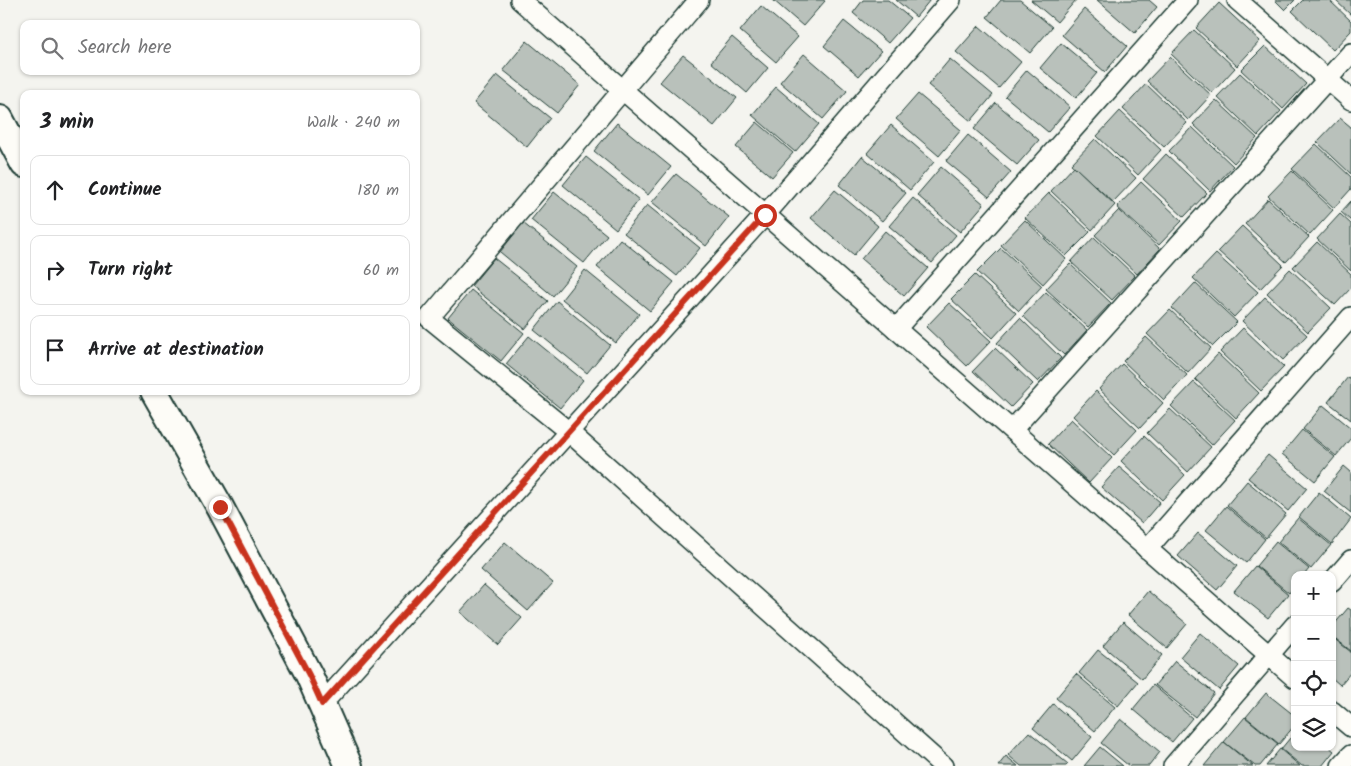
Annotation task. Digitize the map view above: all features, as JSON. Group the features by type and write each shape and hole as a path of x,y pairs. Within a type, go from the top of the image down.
{"main road":[{"path":"0,119 20,156"},
{"path":"156,395 220,507 309,675 349,766"}],"street":[{"path":"520,0 1291,674"},
{"path":"699,0 429,318 569,432 943,766"},
{"path":"322,704 765,215 951,0"},
{"path":"896,329 1188,0"},
{"path":"1237,0 1351,100"},
{"path":"1012,430 1351,53"},
{"path":"1147,548 1351,317"},
{"path":"1336,577 1351,560"},
{"path":"1173,766 1291,630"},
{"path":"1336,714 1351,727"},
{"path":"1341,766 1351,754"}],"building":[{"path":"773,0 823,0 825,1 803,26"},
{"path":"863,0 888,0 910,18 888,43 853,13"},
{"path":"896,0 930,0 916,17"},
{"path":"1001,0 1020,0 1052,27 1030,53 987,17"},
{"path":"1031,0 1076,0 1057,22"},
{"path":"1097,0 1149,0 1157,7 1135,33"},
{"path":"1275,0 1295,0 1285,10"},
{"path":"1303,0 1329,0 1351,21 1351,31 1333,50 1292,11"},
{"path":"1335,0 1351,0 1351,15"},
{"path":"1219,3 1260,41 1237,66 1196,28"},
{"path":"761,6 798,37 776,62 740,31"},
{"path":"1084,9 1127,46 1105,72 1062,35"},
{"path":"844,21 881,51 859,76 824,46"},
{"path":"979,26 1021,62 999,88 956,52"},
{"path":"1194,30 1235,68 1212,93 1171,54"},
{"path":"732,37 768,68 747,93 711,62"},
{"path":"527,41 580,85 557,113 503,70"},
{"path":"1061,43 1097,73 1076,98 1040,68"},
{"path":"1265,46 1306,84 1283,109 1241,70"},
{"path":"804,54 847,91 823,119 780,82"},
{"path":"683,55 737,98 714,126 660,82"},
{"path":"1170,57 1211,95 1188,120 1147,81"},
{"path":"950,59 993,95 971,121 928,85"},
{"path":"1027,70 1070,107 1048,132 1005,96"},
{"path":"1240,73 1281,111 1258,136 1217,97"},
{"path":"497,75 550,118 527,147 474,103"},
{"path":"1146,84 1187,123 1164,147 1123,109"},
{"path":"776,87 819,124 795,152 752,115"},
{"path":"918,94 961,130 939,156 896,119"},
{"path":"1216,100 1257,138 1234,163 1193,124"},
{"path":"996,103 1039,140 1017,165 974,129"},
{"path":"1120,111 1161,150 1138,175 1097,136"},
{"path":"1340,118 1351,127 1351,174 1317,142"},
{"path":"757,122 793,153 772,177 736,147"},
{"path":"617,123 671,167 648,195 594,151"},
{"path":"891,125 934,162 910,190 867,153"},
{"path":"1192,127 1233,166 1210,191 1169,151"},
{"path":"968,135 1011,172 989,197 946,161"},
{"path":"1095,139 1136,178 1113,202 1071,164"},
{"path":"1316,144 1351,177 1351,189 1334,208 1292,169"},
{"path":"1166,154 1207,193 1184,217 1143,179"},
{"path":"862,156 906,193 882,221 839,185"},
{"path":"586,157 639,200 616,229 563,185"},
{"path":"1074,166 1115,205 1092,230 1051,191"},
{"path":"941,167 984,204 960,232 917,195"},
{"path":"1292,171 1333,210 1310,235 1268,196"},
{"path":"676,174 729,217 706,246 652,202"},
{"path":"1141,182 1182,221 1159,245 1117,207"},
{"path":"835,190 878,226 854,255 811,218"},
{"path":"554,192 607,235 584,263 531,220"},
{"path":"1049,193 1090,232 1066,256 1025,218"},
{"path":"913,198 956,235 932,263 889,226"},
{"path":"1268,199 1309,237 1286,262 1245,224"},
{"path":"1351,201 1351,221 1341,212"},
{"path":"647,205 700,248 677,276 624,233"},
{"path":"1119,210 1160,249 1137,274 1095,235"},
{"path":"1340,214 1351,224 1351,271 1317,239"},
{"path":"1025,220 1066,259 1043,284 1001,245"},
{"path":"523,223 577,267 553,296 500,252"},
{"path":"1242,226 1283,265 1260,289 1218,251"},
{"path":"885,231 928,268 904,296 861,259"},
{"path":"1094,237 1135,276 1112,300 1071,262"},
{"path":"620,239 674,282 650,311 597,267"},
{"path":"1317,242 1351,274 1351,288 1335,305 1293,267"},
{"path":"1001,248 1042,286 1019,311 977,272"},
{"path":"1216,254 1258,292 1234,317 1193,278"},
{"path":"494,258 548,301 525,329 471,286"},
{"path":"1070,264 1111,303 1088,327 1046,289"},
{"path":"1290,269 1331,308 1308,332 1267,293"},
{"path":"585,270 639,314 616,343 562,299"},
{"path":"975,275 1016,313 993,338 951,299"},
{"path":"1195,283 1237,322 1213,346 1172,308"},
{"path":"471,290 524,333 501,361 448,318"},
{"path":"1046,292 1087,330 1064,355 1023,316"},
{"path":"1265,297 1307,335 1283,360 1242,321"},
{"path":"557,301 610,345 587,373 534,330"},
{"path":"949,303 991,341 967,366 926,327"},
{"path":"1170,310 1211,348 1188,373 1147,334"},
{"path":"1020,318 1061,358 1038,382 997,343"},
{"path":"1243,328 1284,367 1261,391 1220,352"},
{"path":"529,336 583,380 560,408 506,364"},
{"path":"1146,337 1187,375 1164,400 1123,361"},
{"path":"995,348 1033,384 1011,407 973,371"},
{"path":"1218,354 1259,393 1236,418 1195,379"},
{"path":"1122,364 1163,403 1140,428 1099,389"},
{"path":"1348,377 1351,379 1351,420 1328,402"},
{"path":"1194,382 1235,420 1212,445 1171,406"},
{"path":"1096,391 1137,430 1114,455 1073,416"},
{"path":"1323,405 1351,428 1351,438 1336,456 1303,429"},
{"path":"1170,409 1211,447 1188,472 1147,433"},
{"path":"1071,419 1112,458 1089,483 1048,444"},
{"path":"1302,430 1335,457 1315,481 1282,454"},
{"path":"1144,436 1185,475 1162,500 1121,461"},
{"path":"1268,455 1307,488 1288,511 1248,478"},
{"path":"1344,466 1351,472 1351,513 1324,491"},
{"path":"1119,467 1160,502 1142,523 1101,487"},
{"path":"1247,481 1286,514 1266,538 1227,505"},
{"path":"1319,492 1351,519 1332,544 1299,517"},
{"path":"1226,506 1265,539 1246,563 1206,530"},
{"path":"1298,518 1331,545 1311,569 1278,542"},
{"path":"1198,533 1237,566 1217,590 1178,556"},
{"path":"505,542 553,583 528,611 481,570"},
{"path":"1276,542 1309,569 1307,571 1291,571 1291,591 1289,593 1256,566"},
{"path":"1255,566 1288,594 1268,618 1234,591"},
{"path":"484,585 522,618 498,645 460,612"},
{"path":"1148,591 1187,624 1167,648 1128,615"},
{"path":"1348,608 1351,610 1351,651 1336,639 1336,622"},
{"path":"1123,622 1162,655 1142,679 1103,646"},
{"path":"1200,633 1239,666 1219,690 1180,657"},
{"path":"1336,640 1351,652 1351,672 1340,685 1336,682"},
{"path":"1098,650 1138,682 1118,706 1079,673"},
{"path":"1175,661 1214,693 1195,717 1155,685"},
{"path":"1076,674 1115,707 1095,731 1056,698"},
{"path":"1153,685 1192,718 1172,742 1133,709"},
{"path":"1266,693 1291,713 1291,730 1279,744 1246,717"},
{"path":"1053,704 1092,737 1072,761 1033,728"},
{"path":"1245,717 1278,744 1260,766 1255,766 1224,742"},
{"path":"1121,719 1160,752 1149,766 1129,766 1101,743"},
{"path":"1029,732 1068,764 1066,766 1021,766 1008,755"},
{"path":"1291,737 1291,751 1334,751 1322,766 1302,766 1281,749"},
{"path":"1224,742 1253,766 1204,766"},
{"path":"1100,747 1123,766 1084,766"},
{"path":"1280,749 1300,766 1266,766"},
{"path":"1006,756 1018,766 998,766"}],"route":[{"path":"220,507 309,675 322,704 765,215"}]}
